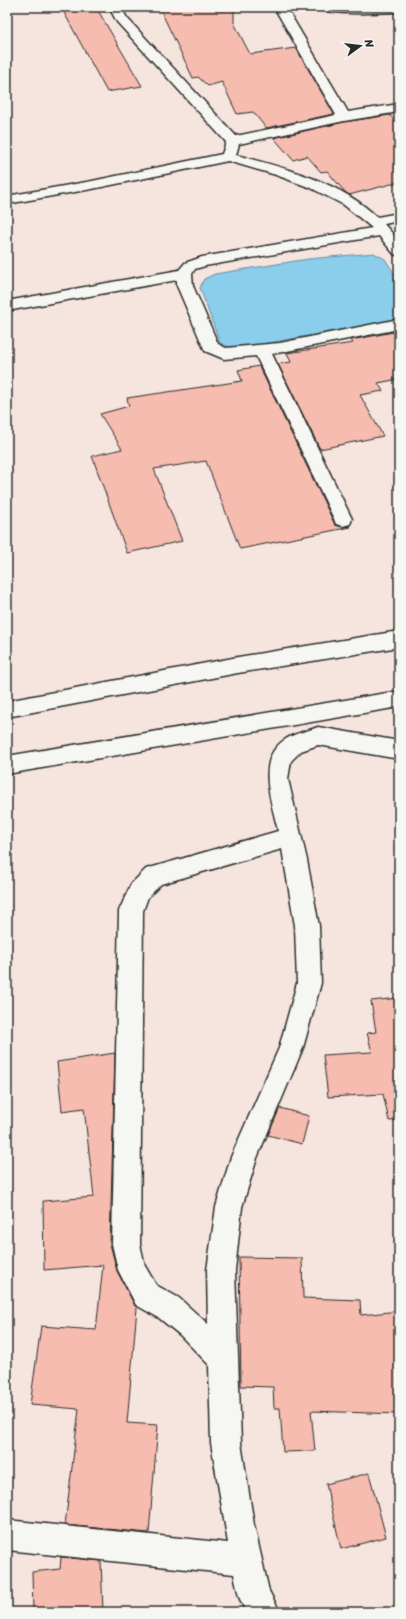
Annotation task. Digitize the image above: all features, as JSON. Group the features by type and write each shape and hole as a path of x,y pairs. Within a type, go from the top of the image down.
{"street":[{"path":"115,7 121,19 233,141"},
{"path":"280,7 344,117"},
{"path":"327,7 358,10 399,8"},
{"path":"233,141 344,117 399,108"},
{"path":"228,157 233,141"},
{"path":"7,200 92,185 228,157 291,174 333,194 363,212 378,226 399,251"},
{"path":"399,217 378,226 190,266 184,274 185,286 212,347 224,354 262,350 399,324"},
{"path":"7,306 184,274"},
{"path":"262,350 343,519"},
{"path":"7,709 238,665 399,639"},
{"path":"7,766 399,699"},
{"path":"264,1612 255,1597 226,1443 221,1270 229,1208 244,1157 291,1048 309,983 307,926 277,779 281,757 293,745 318,736 399,750"},
{"path":"223,1358 190,1325 169,1308 146,1295 132,1270 126,1244 131,911 139,891 154,876 290,837"},
{"path":"7,1535 247,1560"}],"water":[{"path":"374,253 385,259 399,281 399,319 247,347 231,348 220,343 200,288 204,279 215,274 308,259"}],"building":[{"path":"61,7 96,7 142,86 107,92"},
{"path":"159,7 234,7 234,23 250,54 296,48 334,114 266,128 253,112 237,114 222,82 208,86 198,77 193,78"},
{"path":"390,115 399,126 399,182 349,195 327,171 321,172 307,156 293,160 274,138 344,122"},
{"path":"399,331 399,379 378,383 383,391 360,395 383,436 320,449 278,364 291,362 287,353 353,343 351,340"},
{"path":"259,366 335,525 351,527 240,549 206,461 154,469 182,541 127,553 92,456 122,449 100,414 129,406 127,398 242,381 238,370"},
{"path":"399,998 399,1120 389,1121 383,1094 328,1097 323,1055 372,1052 367,1033 376,1032 371,1001"},
{"path":"115,1053 110,1244 117,1271 137,1308 127,1423 158,1425 149,1533 65,1525 79,1409 30,1405 41,1326 96,1330 103,1265 44,1270 43,1201 94,1197 84,1108 62,1111 57,1062"},
{"path":"280,1108 309,1116 302,1144 268,1135"},
{"path":"239,1257 302,1258 303,1298 360,1300 361,1315 399,1311 399,1414 311,1411 315,1451 283,1452 280,1408 274,1408 273,1387 241,1386"},
{"path":"369,1473 386,1537 341,1549 326,1484"},
{"path":"61,1557 101,1561 103,1612 33,1612 32,1572 60,1569"}]}
